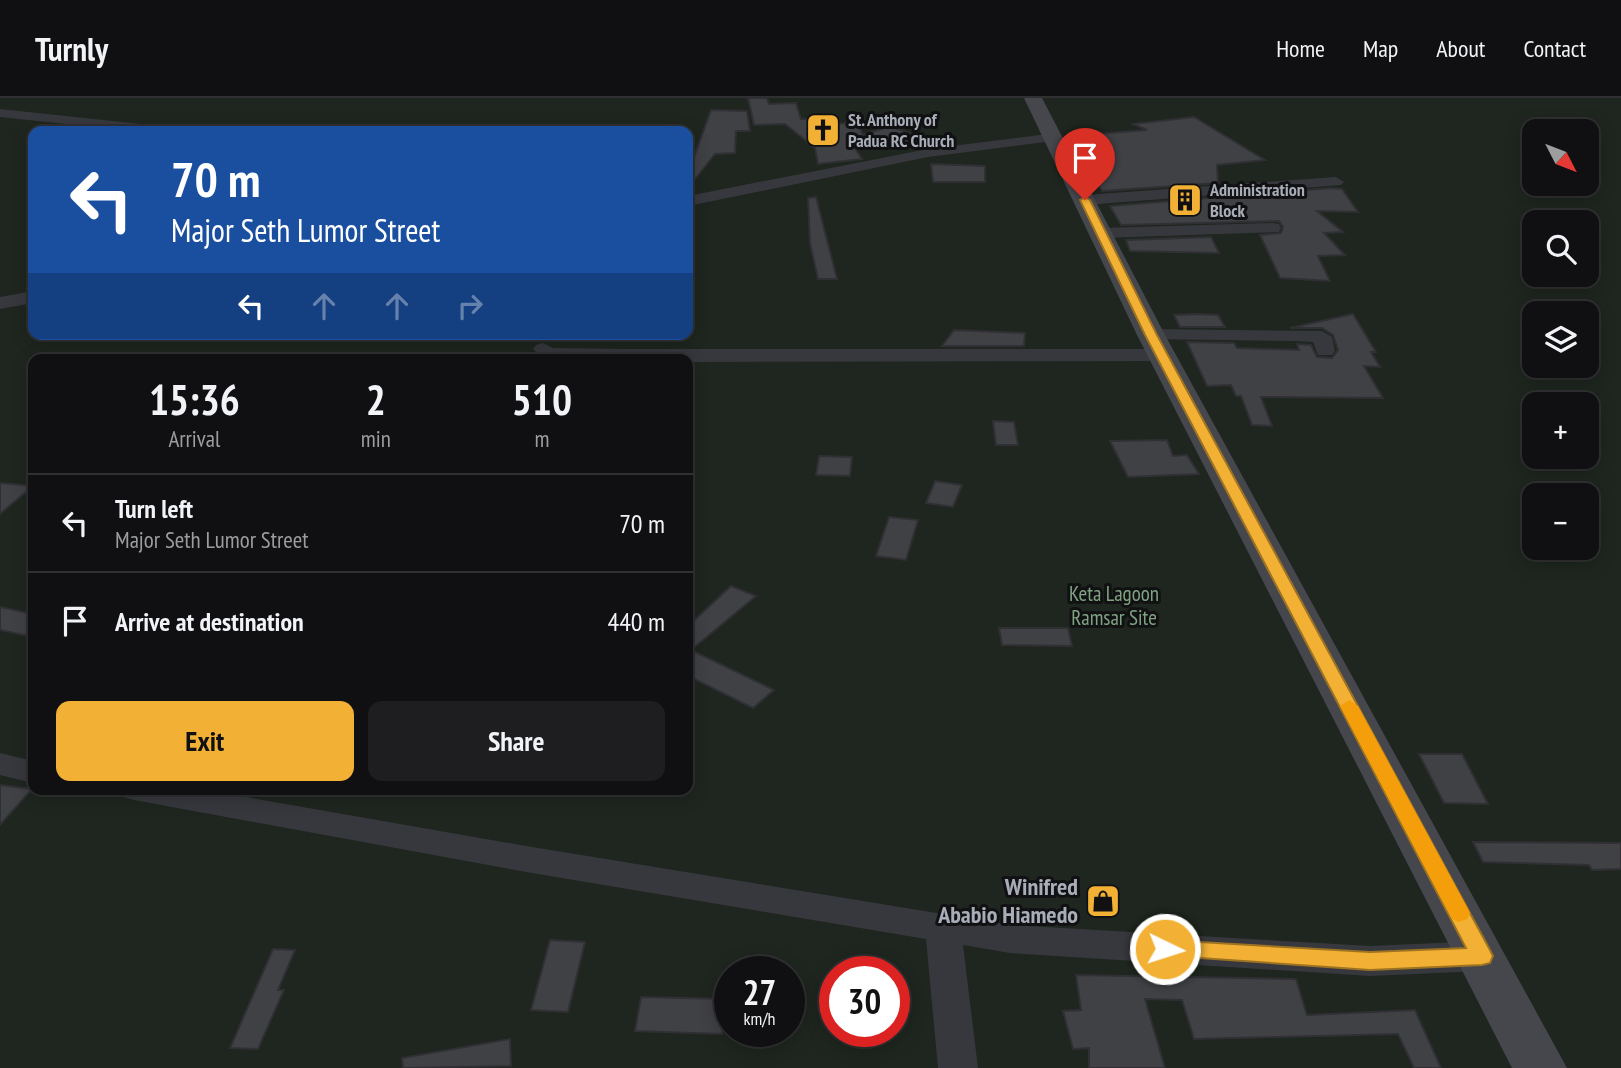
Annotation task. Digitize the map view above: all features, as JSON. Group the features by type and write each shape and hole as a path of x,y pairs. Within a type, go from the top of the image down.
{"main road":[{"path":"1033,98 1055,137 1157,345 1540,1068"}],"street":[{"path":"0,113 122,126"},
{"path":"693,200 928,153 1055,137"},
{"path":"1085,200 1336,182"},
{"path":"1101,233 1273,228"},
{"path":"0,303 28,299"},
{"path":"693,357 981,354 1293,335 1322,337 1325,351"},
{"path":"543,349 548,354"},
{"path":"0,764 28,771"},
{"path":"169,795 1010,939 1370,961 1482,956"},
{"path":"943,928 958,1068"}],"green space":[{"name":"Keta Lagoon Ramsar Site","path":"0,98 1621,98 1621,1068 0,1068"}],"building":[{"path":"748,98 767,98 769,104 796,103 801,119 811,119 822,124 857,123 863,135 890,126 935,142 854,147 862,159 818,164 815,148 785,124 754,125"},
{"path":"711,110 747,111 750,131 736,131 735,153 715,154 693,182 693,160"},
{"path":"1194,117 1265,160 1217,165 1218,183 1102,191 1068,136 1147,130 1133,124"},
{"path":"931,164 985,166 985,182 933,182"},
{"path":"1342,189 1358,212 1317,211 1343,232 1324,233 1345,255 1318,256 1330,281 1280,278 1260,235 1281,233 1283,227 1279,221 1121,225 1110,206"},
{"path":"816,197 837,279 818,279 810,243 808,198"},
{"path":"1211,237 1219,253 1130,251 1126,240"},
{"path":"1353,314 1376,352 1371,352 1380,367 1364,366 1383,398 1261,397 1272,426 1252,425 1241,396 1236,396 1231,385 1207,386 1187,342 1234,343 1237,348 1299,350 1297,344 1311,345 1317,357 1332,358 1338,350 1333,335 1322,328 1290,328"},
{"path":"1174,315 1218,315 1225,327 1180,327"},
{"path":"954,330 1025,333 1024,346 942,346"},
{"path":"993,421 1014,422 1018,445 996,445"},
{"path":"1167,440 1173,456 1187,455 1199,474 1128,477 1110,441"},
{"path":"819,456 852,457 850,476 816,475"},
{"path":"935,481 962,485 953,507 926,503"},
{"path":"0,483 28,486 28,490 0,514"},
{"path":"889,517 918,520 906,560 876,556"},
{"path":"731,586 756,596 693,648 693,621"},
{"path":"0,607 28,613 28,636 0,630"},
{"path":"999,628 1068,628 1072,646 1002,645"},
{"path":"693,651 774,690 753,708 693,678"},
{"path":"1419,754 1462,754 1488,804 1444,803"},
{"path":"0,785 28,788 28,794 0,825"},
{"path":"1473,842 1621,843 1621,869 1592,870 1589,865 1483,862"},
{"path":"550,940 585,942 568,1012 531,1010"},
{"path":"273,949 295,950 278,990 284,990 258,1049 230,1048"},
{"path":"1076,975 1296,979 1307,1015 1415,1010 1441,1068 1414,1068 1398,1034 1194,1039 1182,1000 1145,999 1165,1068 1089,1068 1089,1048 1073,1049 1063,1011 1081,1010"},
{"path":"641,997 714,999 714,1034 635,1031"},
{"path":"510,1039 511,1066 403,1068 402,1058"}],"slow traffic":[{"path":"1349,706 1459,913"}],"place":[{"name":"St. Anthony of Padua RC Church","path":"823,130"},
{"name":"Administration Block","path":"1185,200"},
{"name":"Winifred Ababio Hiamedo","path":"1103,901"}],"route":[{"path":"1085,200 1151,335 1482,956 1370,961 1165,949"}]}
